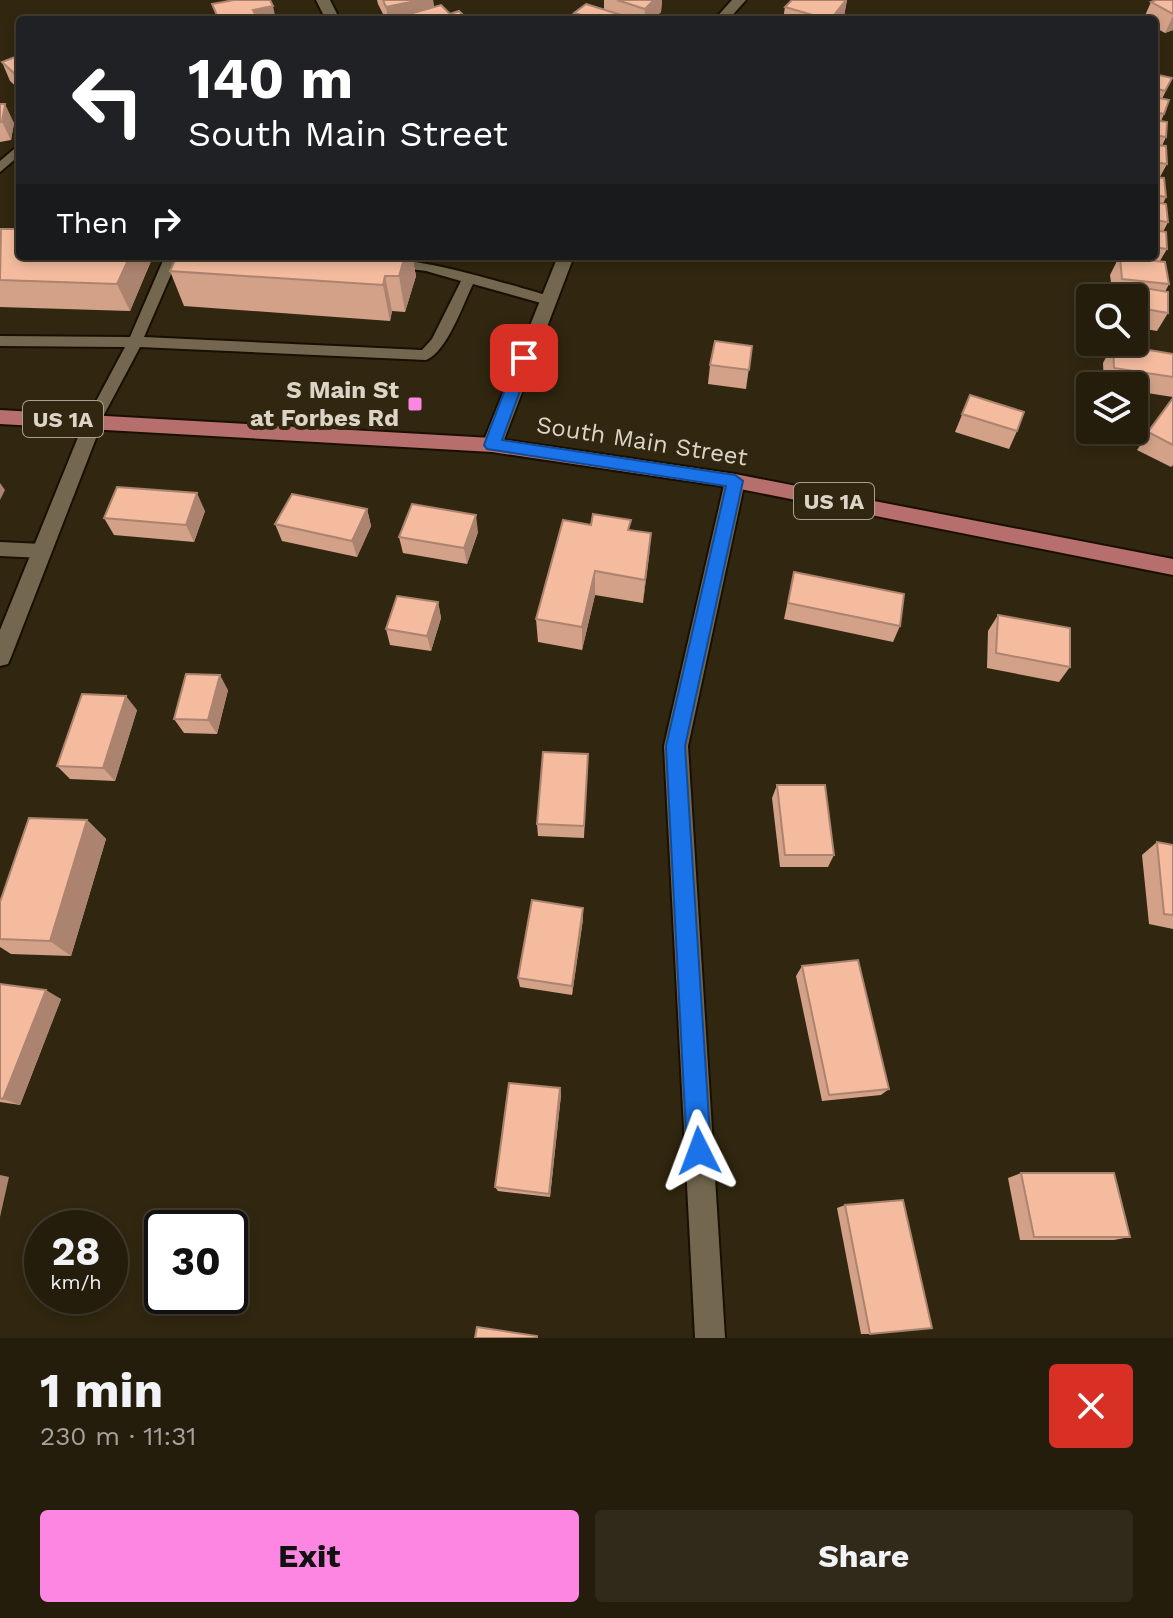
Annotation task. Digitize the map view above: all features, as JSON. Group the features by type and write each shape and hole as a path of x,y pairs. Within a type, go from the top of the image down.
{"main road":[{"name":"South Main Street","path":"0,417 492,445 735,481 1173,567"}],"street":[{"path":"725,16 739,0"},
{"path":"492,445 564,260"},
{"path":"0,657 94,420"},
{"path":"710,1338 676,746 735,481"}],"lane":[{"path":"0,168 16,152"},
{"path":"94,420 135,342 170,260"},
{"path":"372,261 426,267 548,300"},
{"path":"0,341 135,342 426,355 438,341 468,280"},
{"path":"0,549 42,551"}],"building":[{"path":"234,0 270,0 273,6 253,10 256,16 217,16 212,4"},
{"path":"383,0 420,0 386,7"},
{"path":"617,0 654,0 645,9"},
{"path":"792,0 846,0 833,16 816,16 785,7"},
{"path":"1173,0 1173,14 1151,2"},
{"path":"586,4 624,16 580,16 574,13"},
{"path":"441,5 450,14 459,11 464,16 402,16"},
{"path":"16,57 16,75 2,62"},
{"path":"1158,75 1172,78 1165,91 1158,89"},
{"path":"1158,98 1169,100 1164,114 1158,113"},
{"path":"0,104 5,104 2,122 0,122"},
{"path":"1158,121 1167,122 1166,137 1158,136"},
{"path":"1158,145 1166,146 1167,164 1158,163"},
{"path":"1158,177 1164,178 1166,197 1158,196"},
{"path":"1158,203 1166,204 1168,222 1158,221"},
{"path":"1,229 16,229 16,260 128,260 117,284 0,280"},
{"path":"1158,231 1166,232 1167,249 1158,248"},
{"path":"175,260 404,260 399,276 385,276 383,285 170,271"},
{"path":"1120,260 1147,260 1165,262 1169,284 1122,279"},
{"path":"1148,289 1168,292 1168,313 1148,309"},
{"path":"715,341 752,346 749,370 710,365"},
{"path":"1148,350 1173,354 1173,377 1114,368 1114,356 1148,356"},
{"path":"970,395 1024,412 1017,431 962,414"},
{"path":"1173,398 1173,445 1148,432"},
{"path":"117,487 197,493 186,525 104,518"},
{"path":"292,494 367,509 352,541 275,524"},
{"path":"412,504 476,515 464,548 399,537"},
{"path":"593,514 631,520 628,530 651,533 645,580 595,571 582,627 536,619 563,520 591,525"},
{"path":"794,572 904,594 900,626 788,603"},
{"path":"397,596 438,602 427,636 386,629"},
{"path":"998,615 1070,628 1070,667 996,653"},
{"path":"186,674 220,675 208,720 174,719"},
{"path":"82,694 126,696 103,768 57,766"},
{"path":"543,752 588,754 584,826 537,824"},
{"path":"777,785 825,785 834,855 785,855"},
{"path":"29,818 87,820 50,941 0,939 0,902"},
{"path":"1157,842 1173,845 1173,915 1164,914"},
{"path":"532,900 583,908 572,986 518,978"},
{"path":"858,960 889,1089 829,1095 802,966"},
{"path":"0,984 46,990 3,1099 0,1098"},
{"path":"509,1083 560,1088 549,1194 495,1187"},
{"path":"1021,1173 1114,1173 1130,1237 1034,1237"},
{"path":"903,1200 932,1328 870,1334 845,1205"},
{"path":"477,1327 537,1336 537,1338 475,1338"}],"place":[{"name":"S Main St at Forbes Rd","path":"415,404"}],"route":[{"path":"524,358 492,445 735,481 676,746 699,1151"}]}
